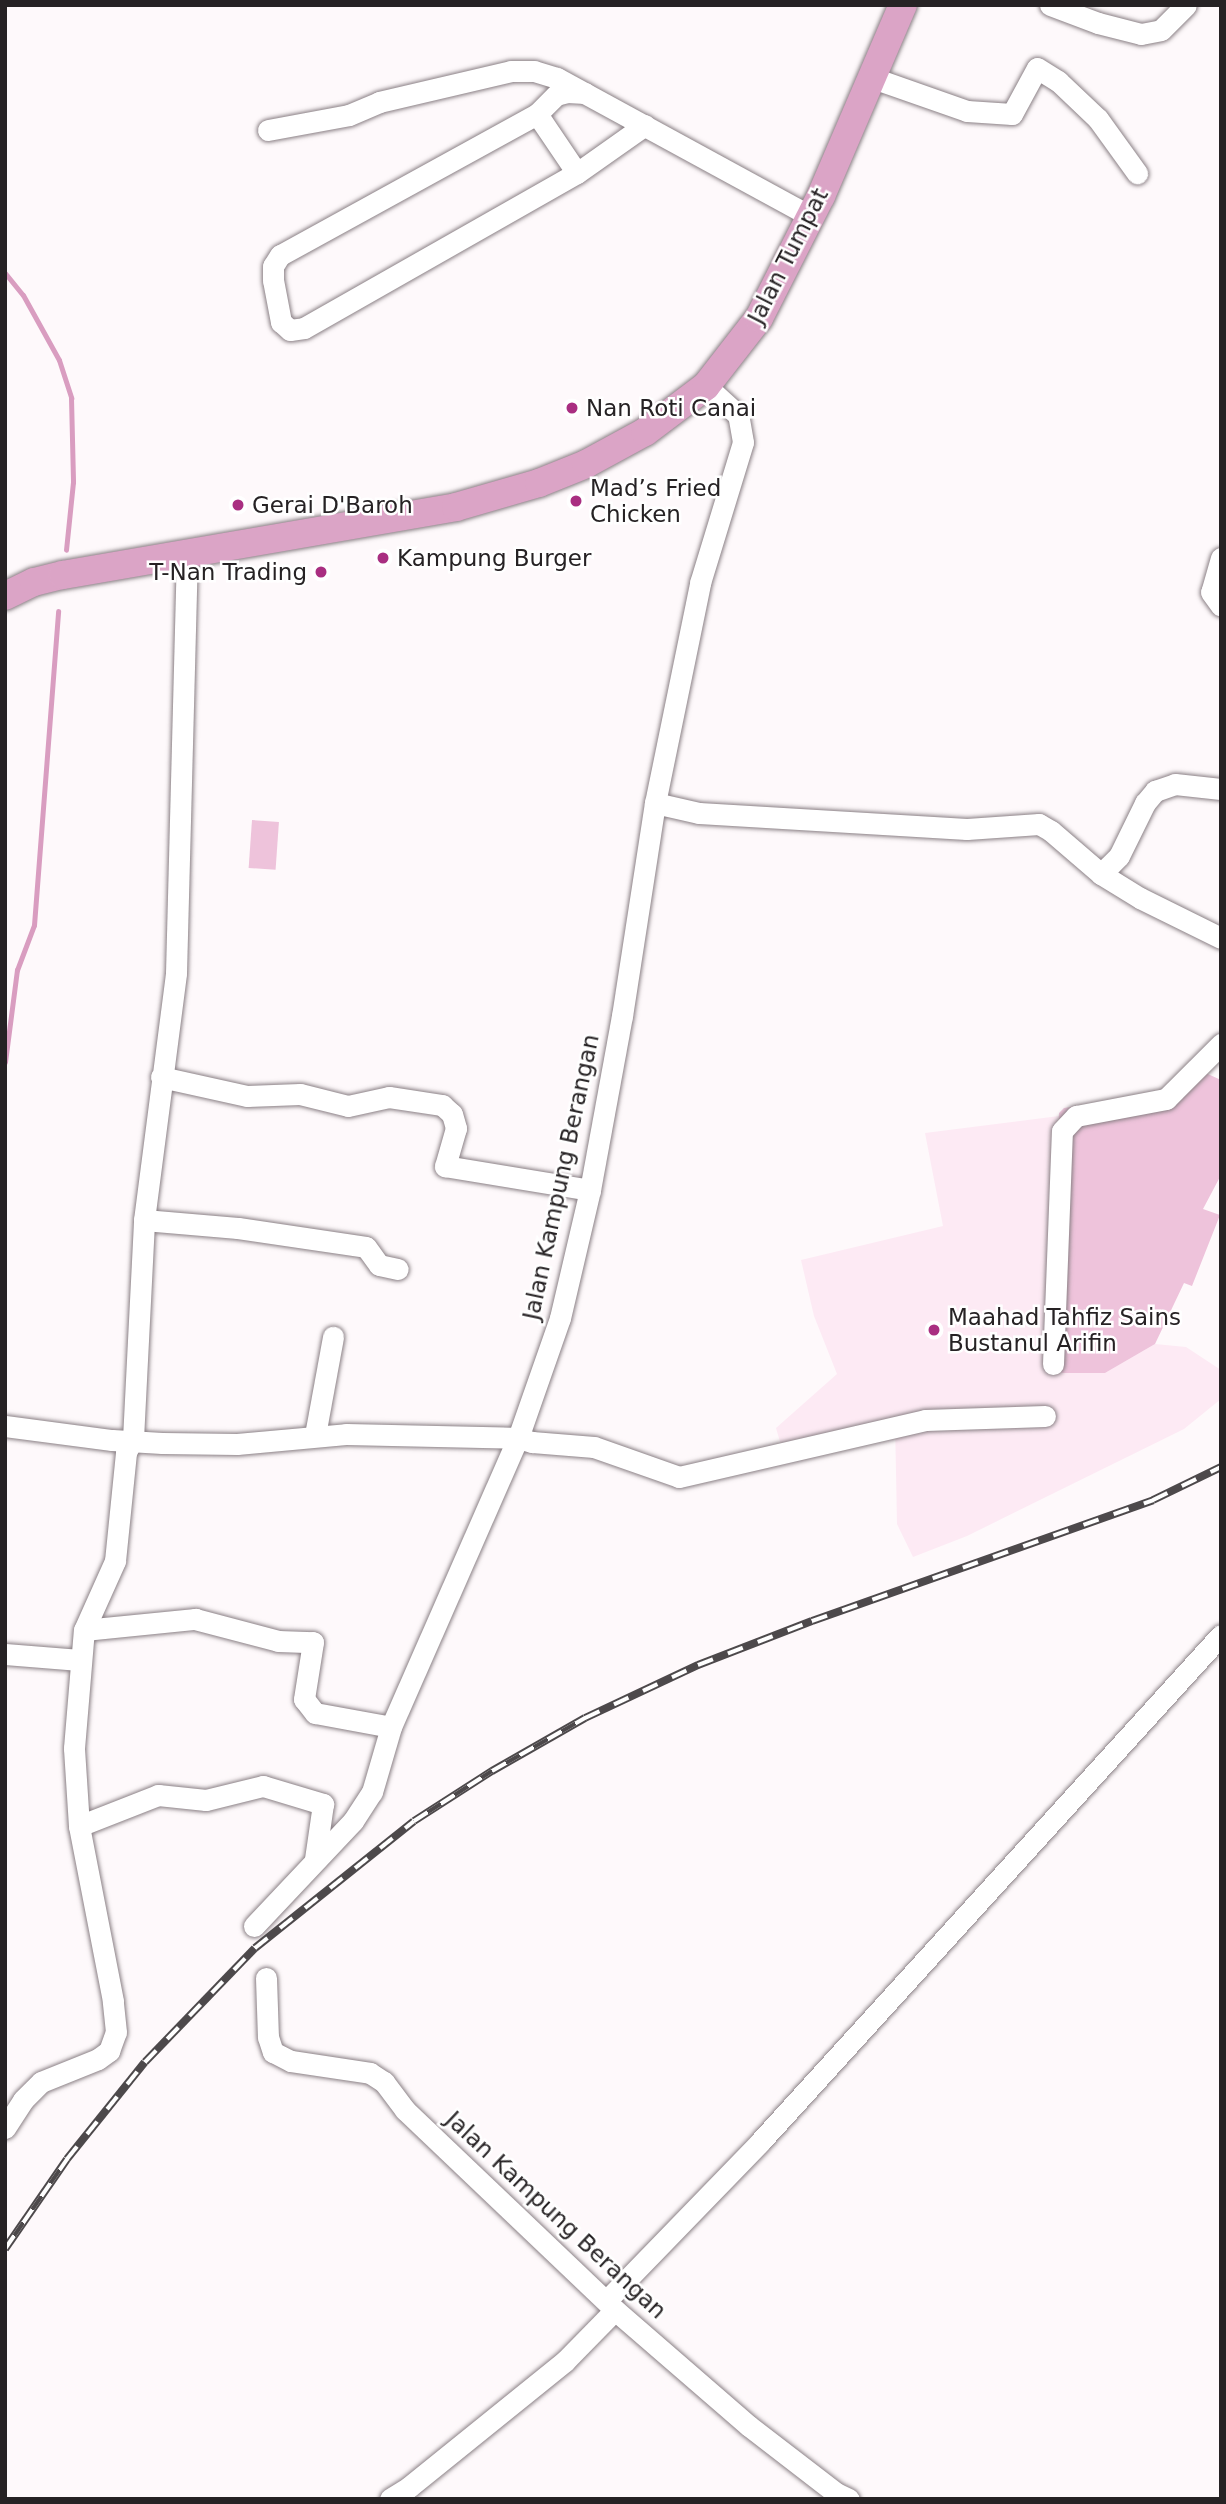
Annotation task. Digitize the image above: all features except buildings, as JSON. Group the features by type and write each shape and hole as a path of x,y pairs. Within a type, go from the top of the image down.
{"main road":[{"name":"Jalan Tumpat","path":"5,596 34,582 456,507 539,483 617,449 670,415 706,386 759,318 810,216 903,5"},
{"name":"Jalan Tumpat","path":"5,576 34,582"}],"street":[{"path":"1049,5 1098,23 1141,34 1161,30 1186,5"},
{"path":"873,78 967,111 1012,114 1037,68 1058,81 1098,119 1137,173"},
{"path":"268,130 349,115 379,102 511,71 545,74 645,125 810,216"},
{"path":"584,93 556,95 537,114 280,255 273,266 272,280 281,322 290,330 304,328 577,173 645,125"},
{"path":"537,114 577,173"},
{"name":"Jalan Kampung Berangan","path":"254,1926 364,1809 372,1792 391,1727 517,1438 560,1318 590,1190 622,1016 655,803 700,583 743,442 738,415 706,386"},
{"path":"5,2128 23,2100 41,2082 98,2059 109,2051 116,2032 113,2001 79,1826 74,1748 84,1630 115,1561 126,1452 133,1439 144,1220 176,973 187,555"},
{"path":"1221,558 1211,592 1221,606"},
{"path":"1101,874 1119,856 1145,803 1155,791 1175,784 1221,789"},
{"path":"655,803 699,813 954,828 1039,824 1101,874 1140,898 1221,938"},
{"path":"1053,1363 1062,1131 1076,1116 1166,1099 1221,1044"},
{"path":"161,1077 207,1090 247,1096 300,1094 348,1106 389,1097 442,1105 452,1114 456,1128 445,1166 590,1190"},
{"path":"144,1220 238,1228 366,1247 379,1265 398,1269"},
{"path":"315,1435 333,1337"},
{"path":"5,1426 112,1440 133,1439 162,1443 237,1444 315,1435 517,1438 532,1443 594,1447 680,1476 925,1419 1045,1416"},
{"path":"84,1630 195,1619 278,1641 313,1642 304,1699 315,1713 391,1727"},
{"path":"390,2499 414,2493 565,2361 611,2304 1221,1634"},
{"path":"5,1654 80,1660"},
{"path":"79,1826 158,1795 206,1800 264,1786 323,1804 315,1859"},
{"name":"Jalan Kampung Berangan","path":"265,1978 268,2037 272,2052 291,2061 370,2073 384,2082 405,2110 611,2304 750,2426 836,2493 849,2499"}],"shaded area":[{"path":"252,820 279,822 276,870 249,868"},
{"path":"1188,1065 1221,1080 1221,1175 1203,1209 1220,1215 1192,1286 1184,1283 1155,1344 1105,1373 1063,1373 1047,1368 1059,1113 1064,1108 1161,1093"},
{"name":"Maahad Tahfiz Sains Bustanul Arifin","path":"1059,1116 1047,1368 1105,1373 1155,1344 1186,1347 1221,1370 1221,1399 1184,1429 967,1536 913,1557 897,1524 895,1421 781,1445 776,1428 837,1374 814,1316 801,1260 943,1226 925,1133"}],"waterway":[{"path":"5,273 23,295 59,360 71,398 73,482 66,550"},
{"path":"5,1062 17,970 34,925 58,611"}],"railway":[{"path":"5,2249 67,2159 145,2062 255,1948 414,1821 492,1771 585,1718 698,1665 812,1621 1153,1500 1221,1467"}],"place":[{"name":"Nan Roti Canai","path":"572,408"},
{"name":"Mad’s Fried Chicken","path":"576,501"},
{"name":"Gerai D'Baroh","path":"238,505"},
{"name":"Kampung Burger","path":"383,558"},
{"name":"T-Nan Trading","path":"321,572"},
{"name":"Maahad Tahfiz Sains Bustanul Arifin","path":"934,1330"}]}
